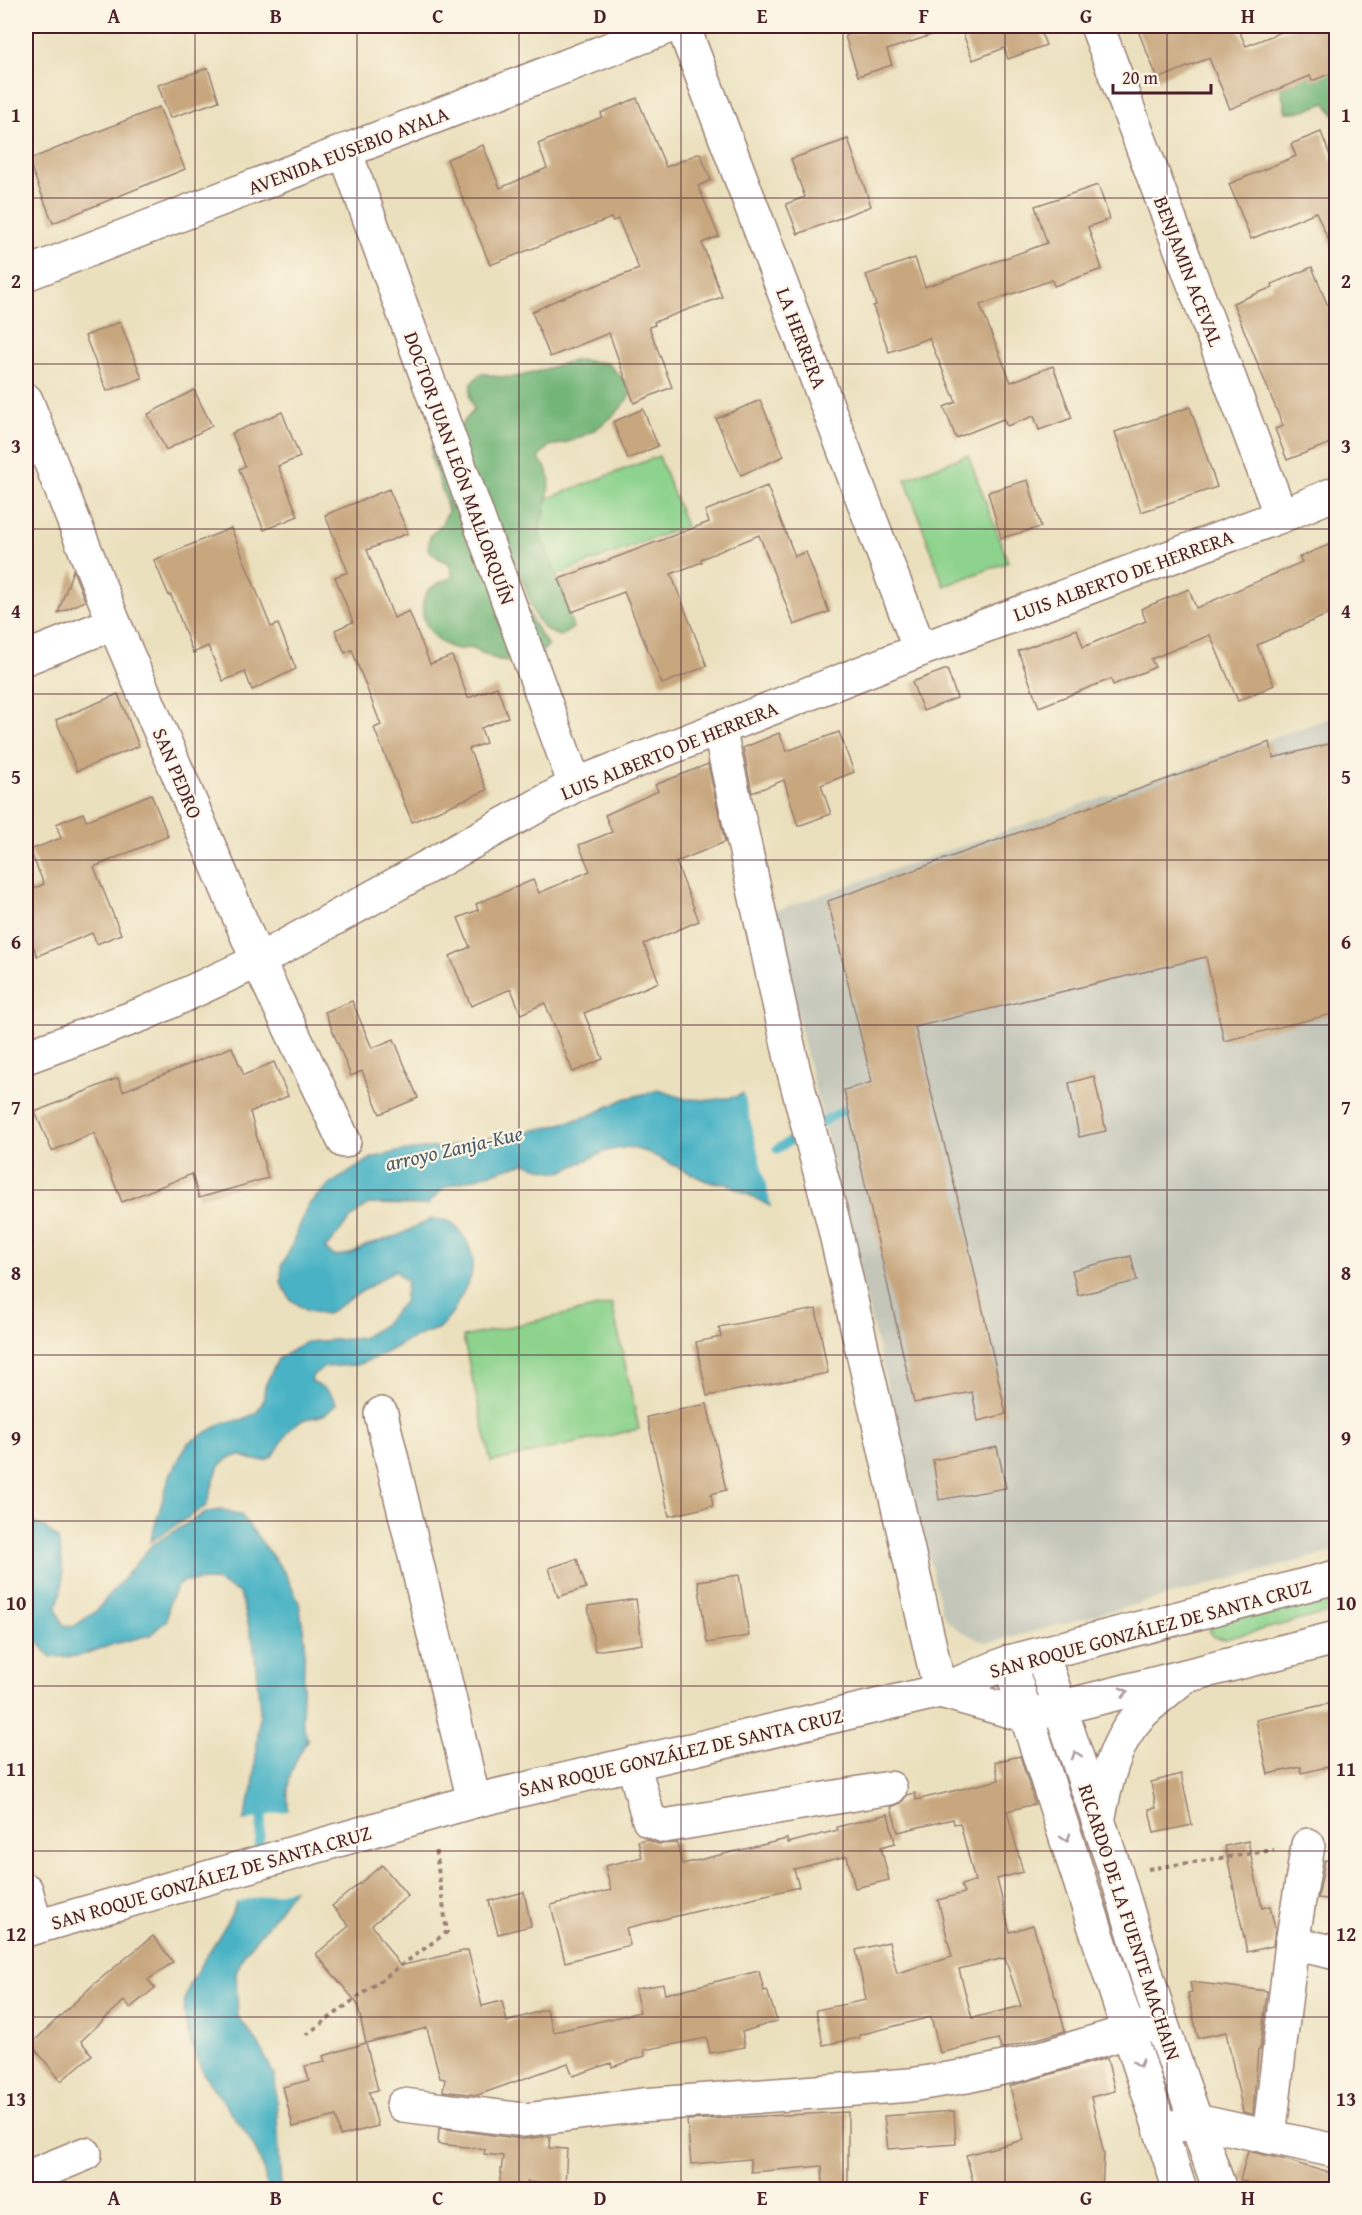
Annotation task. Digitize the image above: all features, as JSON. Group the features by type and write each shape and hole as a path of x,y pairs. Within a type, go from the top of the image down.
{"street":[{"name":"AVENIDA EUSEBIO AYALA","path":"26,274 670,26"},
{"name":"LA HERRERA","path":"683,26 920,650"},
{"name":"BENJAMIN ACEVAL","path":"1097,26 1281,516"},
{"name":"DOCTOR JUAN LEÓN MALLORQUÍN","path":"345,151 575,785"},
{"name":"SAN PEDRO","path":"26,400 114,623 258,961 344,1141"},
{"name":"LUIS ALBERTO DE HERRERA","path":"26,1057 146,1013 258,961 575,785 920,650 1281,516 1336,493"},
{"path":"26,658 114,623"},
{"path":"719,728 794,1072 833,1221 940,1690 1027,1716 1336,1638"},
{"path":"381,1414 474,1801"},
{"name":"SAN ROQUE GONZÁLEZ DE SANTA CRUZ","path":"31,1929 474,1801 940,1690 1009,1662 1336,1577"},
{"name":"RICARDO DE LA FUENTE MACHAIN","path":"1042,1654 1116,1873 1161,2022 1220,2190"},
{"name":"RICARDO DE LA FUENTE MACHAIN","path":"1009,1662 1180,2190"},
{"path":"1098,1821 1104,1790 1121,1743 1137,1718 1184,1677"},
{"path":"633,1764 649,1820 664,1826 890,1788"},
{"path":"1269,2137 1292,1943 1308,1845"},
{"path":"26,1890 31,1929"},
{"path":"1292,1943 1336,1953"},
{"path":"403,2105 525,2120 642,2105 910,2085 1021,2064 1161,2022"},
{"path":"1161,2130 1196,2121 1336,2151"},
{"path":"26,2178 85,2154"}],"path":[{"path":"306,2035 447,1932 430,1814"},
{"path":"1116,1873 1308,1845"}],"shaded area":[{"path":"1336,716 1336,1551 993,1642 984,1642 955,1628 942,1611 772,912"}],"green space":[{"path":"1325,63 1336,66 1336,118 1326,103 1302,111 1286,112 1280,85"},
{"path":"578,360 607,363 626,382 630,395 615,414 596,429 573,440 549,446 538,458 546,468 550,481 545,510 540,523 540,536 563,590 573,628 561,636 542,626 533,610 523,580 508,561 533,623 548,646 530,659 511,662 491,657 472,647 458,649 449,646 433,635 422,609 428,591 436,584 453,577 449,563 438,558 428,549 430,536 441,525 448,512 431,458 432,444 443,436 455,432 474,410 470,397 471,383 482,373 508,377 520,376"},
{"path":"968,455 1008,562 944,586 905,479"},
{"path":"659,456 686,526 554,576 528,506"},
{"path":"612,1304 639,1429 491,1462 463,1337"},
{"path":"1336,1588 1336,1611 1225,1639 1217,1638 1210,1632 1209,1629 1213,1623"}],"water":[{"path":"771,1082 772,1207 728,1184 706,1181 647,1152 628,1147 606,1151 561,1172 525,1163 445,1187 427,1205 368,1204 351,1218 325,1249 335,1256 350,1254 369,1244 397,1236 431,1219 449,1221 467,1241 473,1258 471,1277 452,1313 439,1328 408,1340 378,1357 356,1365 324,1367 313,1375 311,1381 326,1390 335,1400 336,1404 331,1410 321,1416 296,1424 270,1458 254,1460 240,1455 227,1459 218,1468 206,1506 150,1542 170,1475 188,1443 223,1423 244,1419 256,1413 263,1402 265,1386 278,1359 306,1342 362,1338 382,1326 404,1302 407,1282 395,1270 327,1314 307,1311 290,1299 281,1282 282,1264 308,1205 330,1184 372,1158 550,1127 589,1116 624,1099 659,1090 685,1099 711,1100 735,1097"},
{"path":"223,1510 241,1515 285,1573 299,1603 305,1640 302,1718 307,1740 289,1779 290,1821 239,1835 253,1788 260,1711 254,1646 240,1593 214,1580 185,1581 176,1587 169,1603 167,1620 150,1635 79,1656 51,1657 34,1638 26,1622 26,1520 44,1527 58,1539 63,1581 56,1608 63,1625 73,1627 95,1612 152,1545 206,1512"},
{"path":"304,1875 268,1925 245,1952 236,1973 238,2017 258,2043 275,2077 281,2189 266,2189 265,2175 254,2147 203,2072 185,2023 185,2001 193,1978 226,1925 242,1892"}],"pier":[{"path":"772,1079 804,1203 801,1206 772,1210 743,1090"},
{"path":"291,1810 293,1821 291,1824 240,1838 236,1836 240,1822"},
{"path":"305,1872 306,1876 298,1888 234,1903 241,1889"}],"building":[{"path":"880,26 945,26 946,30 887,50 892,65 858,76 845,36"},
{"path":"960,26 1056,27 1041,33 1046,45 1008,59 1004,48 973,60"},
{"path":"1136,26 1237,26 1246,46 1296,26 1336,26 1336,71 1312,81 1310,76 1230,109 1209,58 1158,79"},
{"path":"208,68 219,101 170,118 158,85"},
{"path":"637,98 666,167 700,153 711,180 698,186 719,236 702,243 722,297 654,322 655,325 649,327 672,387 634,403 609,333 550,357 532,312 554,301 639,269 618,219 613,221 611,218 490,265 447,159 483,145 500,188 547,168 538,144 602,117 601,113"},
{"path":"159,107 185,169 53,223 28,160"},
{"path":"1321,132 1336,171 1336,257 1316,212 1251,239 1229,184 1296,156 1291,144"},
{"path":"848,139 871,206 798,234 786,204 805,197 791,159"},
{"path":"1098,185 1110,219 1088,227 1102,269 1054,286 1052,280 980,305 1011,382 1053,366 1072,418 1039,430 1034,416 1007,426 1003,419 956,438 944,407 956,402 929,338 889,352 873,306 876,305 866,275 915,258 925,287 1047,243 1035,206"},
{"path":"1312,267 1336,326 1336,441 1287,460 1275,429 1283,426 1233,303 1273,287 1272,284"},
{"path":"120,322 142,378 107,391 85,336"},
{"path":"194,390 212,426 166,450 148,414"},
{"path":"760,400 784,456 741,475 716,419"},
{"path":"1190,407 1217,487 1141,512 1115,432"},
{"path":"643,409 658,446 628,459 613,422"},
{"path":"282,412 300,457 278,466 298,516 264,530 239,469 245,466 232,433"},
{"path":"1028,480 1041,527 1001,538 988,492"},
{"path":"767,486 795,556 806,552 829,612 794,625 759,535 671,574 707,666 662,684 624,592 572,612 559,579 709,522 705,511"},
{"path":"389,489 408,533 367,550 394,618 409,611 430,664 452,656 468,698 497,687 508,717 481,728 486,743 469,749 487,790 412,822 374,728 381,725 352,650 345,653 335,630 353,622 335,577 348,572 325,515"},
{"path":"231,528 271,627 278,624 296,669 252,690 245,672 223,681 208,646 193,653 171,595 169,596 154,560"},
{"path":"1336,542 1336,611 1257,645 1274,685 1238,701 1210,635 1151,659 1155,667 1113,685 1111,679 1039,707 1018,651 1077,629 1083,647 1146,621 1141,609 1189,589 1196,608 1302,562 1299,557"},
{"path":"73,570 85,601 58,613"},
{"path":"947,669 957,698 923,711 912,682"},
{"path":"118,694 139,746 77,771 56,720"},
{"path":"839,732 854,772 821,785 831,814 798,826 784,780 752,793 743,748 779,733 787,751"},
{"path":"1270,742 1273,758 1336,742 1336,1013 1224,1041 1206,957 915,1027 962,1216 1006,1414 978,1421 972,1392 914,1403 844,1090 872,1082 828,901"},
{"path":"708,764 725,842 676,862 699,921 644,944 659,982 584,1013 603,1059 573,1072 545,1003 521,1014 511,989 471,1006 450,956 470,947 458,918 478,910 476,904 533,880 539,893 590,871 579,845 612,832 605,815 658,791 655,785"},
{"path":"151,794 168,836 94,867 121,934 97,944 92,933 37,956 26,926 26,892 44,884 30,850 61,838 56,824 83,813 86,821"},
{"path":"352,1001 372,1048 394,1039 418,1098 380,1114 362,1071 351,1076 325,1012"},
{"path":"232,1047 244,1075 274,1062 288,1096 250,1112 268,1178 199,1198 192,1174 122,1202 94,1133 52,1151 35,1112 118,1078 123,1091"},
{"path":"1094,1076 1106,1131 1079,1137 1069,1083"},
{"path":"1131,1256 1137,1281 1078,1295 1072,1270"},
{"path":"816,1309 828,1373 707,1396 696,1342 721,1337 719,1327"},
{"path":"707,1404 726,1490 711,1494 713,1506 669,1516 647,1417"},
{"path":"997,1447 1006,1488 939,1500 933,1460"},
{"path":"577,1559 586,1588 558,1597 549,1568"},
{"path":"739,1575 749,1636 707,1643 698,1581"},
{"path":"636,1599 642,1644 595,1651 588,1606"},
{"path":"1336,1702 1336,1765 1301,1773 1301,1767 1268,1774 1256,1720"},
{"path":"1020,1756 1035,1804 1007,1811 1023,1872 997,1879 1010,1932 1033,1925 1065,2031 1001,2049 998,2039 940,2053 931,2017 859,2035 859,2038 823,2045 816,2010 866,2000 856,1950 889,1942 897,1973 952,1957 938,1900 964,1893 961,1885 975,1881 960,1823 954,1824 953,1819 898,1832 891,1807 901,1803 907,1795 915,1793 916,1800 999,1780 995,1762","holes":["1005,1958 1021,2006 972,2018 959,1969"]},
{"path":"1181,1774 1192,1825 1154,1833 1149,1809 1156,1808 1151,1782"},
{"path":"888,1814 895,1843 881,1847 889,1880 855,1888 847,1856 794,1869 799,1887 626,1928 630,1945 565,1962 551,1905 611,1890 605,1866 642,1857 638,1841 646,1839 658,1844 677,1843 682,1864 787,1839 788,1843"},
{"path":"1248,1841 1262,1908 1270,1906 1275,1929 1273,1946 1247,1952 1225,1846"},
{"path":"1325,1860 1336,1861 1336,1900 1318,1898"},
{"path":"382,1865 408,1896 372,1925 400,1966 468,1950 482,2006 502,2001 507,2022 546,2009 554,2032 640,2012 635,1989 663,1984 665,1994 759,1971 764,1991 767,1990 777,2021 742,2032 745,2047 710,2053 707,2038 644,2050 645,2056 612,2067 611,2063 573,2076 568,2063 478,2095 443,2091 445,2079 440,2078 427,2028 366,2043 357,2003 316,1954 349,1926 332,1906"},
{"path":"524,1892 531,1926 498,1934 489,1901"},
{"path":"153,1936 173,1962 148,1980 155,1988 130,2008 124,2001 81,2041 92,2055 61,2081 31,2044 94,1984"},
{"path":"1190,1982 1267,1991 1260,2050 1258,2050 1253,2114 1243,2112 1226,2032 1198,2038 1188,1993 1192,1992"},
{"path":"366,2043 378,2090 369,2092 378,2126 340,2136 336,2116 293,2127 283,2087 309,2080 305,2066 325,2062 323,2056"},
{"path":"1107,2058 1115,2091 1091,2097 1104,2154 1102,2190 975,2190 966,2155 1024,2140 1010,2086"},
{"path":"954,2111 956,2144 888,2149 884,2116"},
{"path":"848,2112 848,2190 823,2190 822,2166 751,2172 750,2159 691,2164 687,2120"},
{"path":"439,2128 523,2139 550,2136 549,2148 567,2149 565,2185 527,2182 526,2190 499,2187 503,2156 484,2154 485,2149 438,2144"},
{"path":"1248,2151 1336,2175 1336,2190 1271,2190 1240,2180"}],"waterway":[{"name":"arroyo Zanja-Kue","path":"815,1126 842,1111"},
{"name":"arroyo Zanja-Kue","path":"777,1149 803,1133"},
{"path":"258,1857 262,1817"}]}
